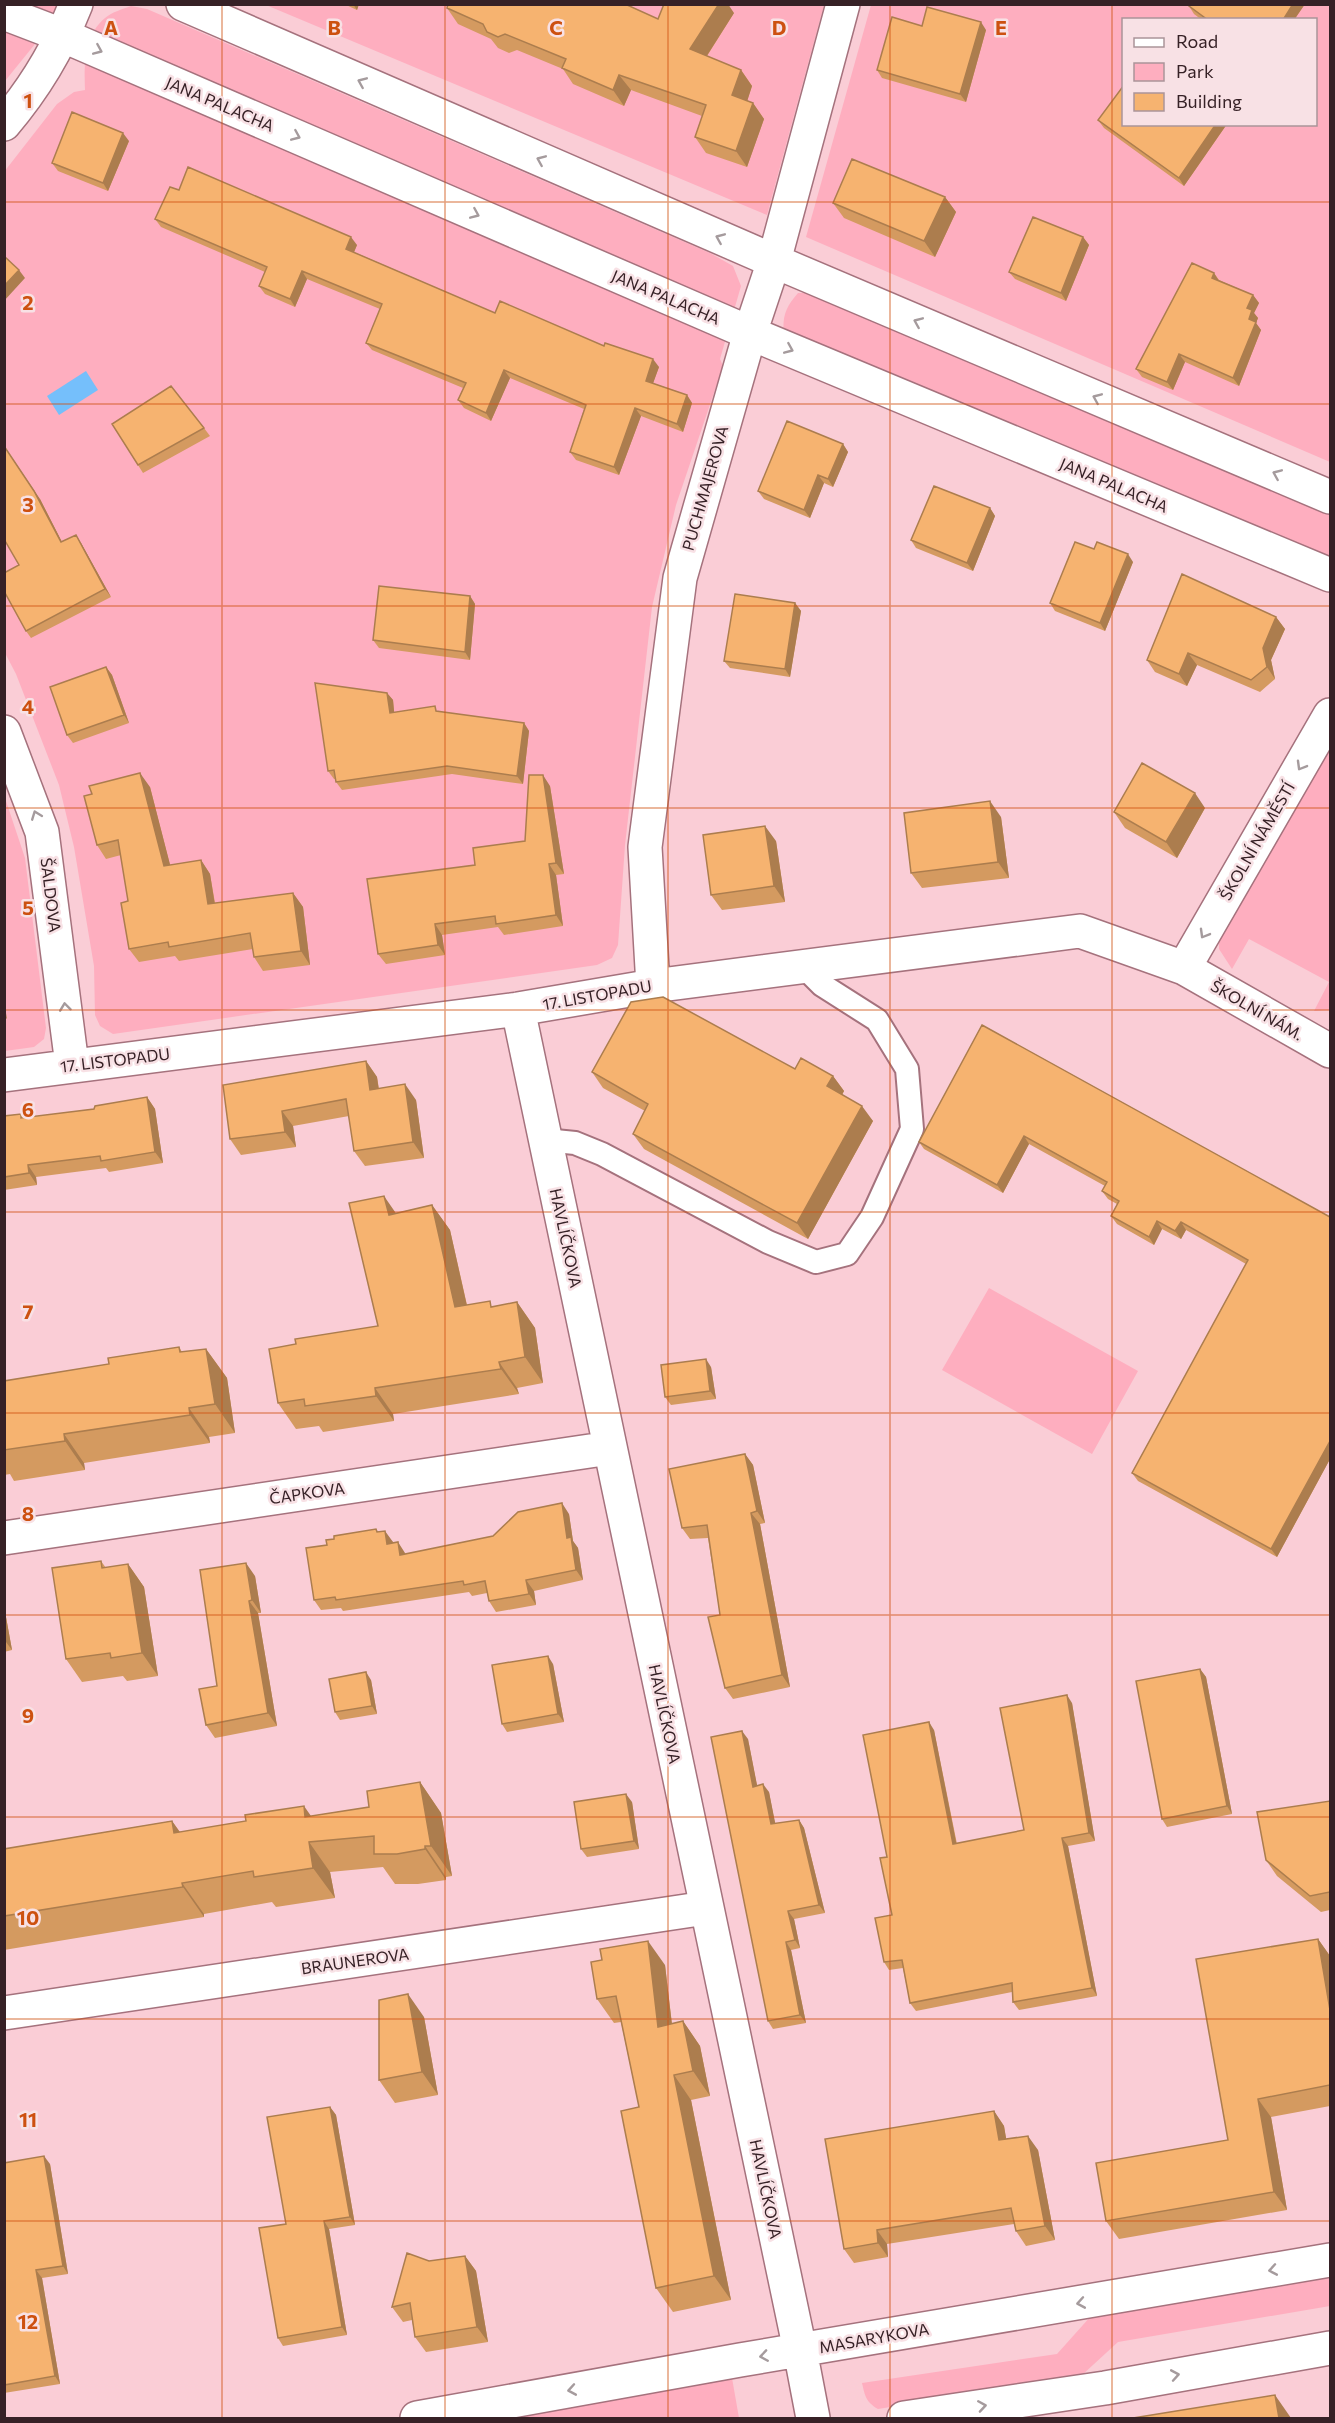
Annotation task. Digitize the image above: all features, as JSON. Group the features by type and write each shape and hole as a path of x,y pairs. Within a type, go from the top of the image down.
{"street":[{"path":"4,124 15,112 64,36 76,4"},
{"path":"183,4 774,261 1330,497"},
{"name":"PUCHMAJEROVA","path":"653,986 645,847 680,578 750,333 774,261 843,4"},
{"name":"JANA PALACHA","path":"4,13 64,36 750,333 1330,575"},
{"name":"ŠKOLNÍ NÁMĚSTÍ","path":"1184,968 1330,715"},
{"name":"ŠALDOVA","path":"4,732 42,832 72,1065"},
{"name":"17. LISTOPADU","path":"4,1075 518,1009 653,986 1080,931 1184,968"},
{"name":"ŠKOLNÍ NÁM.","path":"1184,968 1330,1052"},
{"name":"HAVLÍČKOVA","path":"518,1009 813,2418"},
{"name":"ČAPKOVA","path":"4,1538 610,1448"},
{"name":"BRAUNEROVA","path":"4,2013 706,1908"},
{"name":"MASARYKOVA","path":"417,2418 1330,2260"},
{"path":"904,2418 1105,2388 1330,2348"}],"lane":[{"path":"545,1140 575,1143 602,1154 768,1242 816,1262 847,1254 872,1217 912,1129 907,1070 877,1020 822,985 803,966"}],"green space":[{"path":"5,5 57,5 35,44 5,81"},
{"path":"266,5 824,5 767,215"},
{"path":"871,5 1330,5 1330,462 806,237"},
{"path":"131,6 147,9 710,253 733,266 741,286 720,359 723,366 676,505 652,607 625,845 618,945 612,958 597,965 113,1034 100,1026 95,1015 94,966 74,847 59,785 16,674 5,653 4,172 57,104 74,92 85,90 87,51 98,25 111,14"},
{"path":"798,293 817,293 1330,504 1330,560 784,337 785,313"},
{"path":"1330,735 1330,1010 1314,1011 1329,982 1249,939 1232,969 1219,949 1219,934"},
{"path":"4,795 25,858 46,1028 44,1039 34,1047 5,1051"},
{"path":"989,1288 1138,1371 1092,1454 942,1370"},
{"path":"1330,2278 1330,2306 1118,2342 1081,2376 878,2409 871,2404 864,2392 862,2383 1057,2354 1091,2316"},
{"path":"732,2378 739,2418 502,2418"}],"water":[{"path":"86,371 98,390 59,415 47,396"}],"building":[{"path":"448,4 625,4 658,19 664,4 719,4 690,49 741,70 732,95 753,103 736,151 695,137 706,105 619,75 613,90 562,68 566,59 505,34 498,37 487,32 483,24 447,8"},
{"path":"1190,4 1293,4 1284,18 1205,18 1189,6"},
{"path":"927,7 981,22 960,94 877,70 892,17 922,26"},
{"path":"1122,88 1122,126 1215,126 1179,178 1098,120"},
{"path":"72,112 123,133 103,183 52,163"},
{"path":"852,159 945,197 924,241 833,203"},
{"path":"188,167 351,237 346,249 495,313 500,301 604,346 605,343 653,359 646,381 687,395 677,424 635,408 614,467 570,452 586,405 504,370 486,413 458,400 466,383 366,343 382,304 302,271 290,299 259,286 267,267 155,219 170,187 179,190"},
{"path":"1033,217 1083,237 1061,293 1009,272"},
{"path":"4,256 19,270 4,286"},
{"path":"1192,263 1214,273 1212,278 1253,295 1247,308 1252,310 1249,319 1256,322 1233,378 1179,354 1167,382 1136,369"},
{"path":"171,386 204,428 138,465 112,424"},
{"path":"787,421 843,444 828,479 818,475 804,510 758,491"},
{"path":"4,446 34,491 61,542 76,535 105,589 26,631 4,591 4,573 19,565 4,539"},
{"path":"934,486 990,508 967,563 911,540"},
{"path":"1075,542 1094,549 1097,542 1128,554 1100,623 1050,603"},
{"path":"1182,574 1276,617 1263,648 1267,667 1251,680 1188,653 1179,674 1147,660"},
{"path":"379,586 470,596 465,652 373,640"},
{"path":"735,594 795,603 785,669 724,661"},
{"path":"106,667 124,715 67,735 50,687"},
{"path":"315,683 387,693 390,713 435,706 436,711 524,723 517,776 447,766 336,782 334,770 328,771"},
{"path":"1142,763 1195,793 1166,842 1114,812"},
{"path":"140,773 164,866 201,860 208,904 293,893 301,951 254,957 250,933 169,947 168,942 129,949 121,903 128,901 118,840 97,845 84,796 92,794 89,786"},
{"path":"529,775 543,775 556,863 549,864 556,915 496,924 495,916 435,924 438,945 378,954 367,879 475,865 473,848 525,841"},
{"path":"990,801 998,862 911,873 904,813"},
{"path":"765,826 774,886 711,895 703,835"},
{"path":"663,997 795,1069 801,1058 833,1076 827,1086 862,1106 797,1223 633,1134 648,1104 592,1072 631,1002"},
{"path":"982,1025 1330,1217 1330,1441 1271,1549 1132,1473 1248,1260 1181,1222 1175,1231 1157,1221 1149,1237 1111,1216 1119,1201 1102,1191 1107,1182 1024,1136 997,1185 919,1142"},
{"path":"366,1061 370,1090 405,1084 413,1142 354,1151 346,1099 282,1111 285,1132 230,1139 223,1085"},
{"path":"147,1097 155,1152 101,1161 100,1156 28,1165 29,1173 4,1177 4,1116 21,1114 21,1118 94,1109 95,1106"},
{"path":"384,1196 389,1215 432,1205 455,1307 490,1301 491,1307 517,1302 525,1357 499,1362 501,1369 375,1388 376,1396 305,1406 304,1399 278,1403 269,1349 296,1344 295,1339 378,1326 349,1203"},
{"path":"179,1347 180,1352 206,1349 215,1404 189,1408 190,1415 64,1434 65,1441 4,1450 4,1381 109,1364 108,1358"},
{"path":"706,1359 710,1391 665,1397 661,1365"},
{"path":"745,1454 757,1511 751,1513 782,1675 725,1688 708,1617 720,1615 707,1525 682,1528 669,1469"},
{"path":"562,1503 567,1538 571,1537 576,1570 526,1580 529,1594 489,1601 485,1581 464,1585 463,1581 336,1600 335,1597 314,1600 306,1548 327,1545 326,1540 334,1539 334,1536 376,1529 377,1532 385,1531 387,1544 398,1542 400,1555 493,1536 518,1512"},
{"path":"101,1561 102,1568 128,1564 142,1653 111,1658 110,1653 66,1659 52,1568"},
{"path":"246,1563 252,1600 249,1601 268,1713 206,1725 199,1689 217,1686 200,1570"},
{"path":"548,1656 558,1714 502,1724 492,1665"},
{"path":"1200,1669 1227,1806 1162,1819 1136,1681"},
{"path":"366,1672 372,1706 335,1712 329,1679"},
{"path":"1067,1695 1089,1833 1062,1838 1092,1988 1013,2002 1012,1983 910,2003 902,1960 884,1962 875,1918 892,1915 880,1858 887,1857 863,1735 929,1722 953,1844 1024,1830 1000,1708"},
{"path":"742,1731 753,1787 763,1784 771,1824 799,1820 819,1905 788,1911 795,1940 786,1942 800,2015 768,2021 711,1737"},
{"path":"420,1782 431,1846 425,1846 425,1849 397,1854 374,1854 374,1836 309,1842 313,1868 254,1877 253,1871 182,1883 183,1887 4,1916 4,1849 172,1821 174,1833 246,1821 245,1815 304,1806 305,1817 369,1807 367,1791"},
{"path":"626,1794 634,1841 581,1849 574,1802"},
{"path":"1330,1801 1330,1892 1310,1896 1266,1860 1257,1812"},
{"path":"1318,1939 1330,2010 1330,2085 1258,2099 1274,2192 1106,2221 1096,2163 1228,2140 1196,1959"},
{"path":"648,1941 658,2027 683,2021 693,2071 674,2075 714,2276 656,2288 621,2111 639,2107 616,1996 597,1999 591,1962 602,1960 600,1949"},
{"path":"408,1994 422,2072 379,2080 379,2000"},
{"path":"330,2107 350,2217 324,2221 342,2327 278,2338 259,2228 286,2224 267,2117"},
{"path":"994,2111 999,2140 1028,2136 1045,2226 1016,2231 1011,2208 877,2230 878,2243 844,2249 825,2139"},
{"path":"44,2156 63,2266 36,2270 55,2376 4,2385 4,2163"},
{"path":"407,2253 429,2261 465,2256 477,2327 415,2337 410,2303 392,2307"},
{"path":"1275,2395 1279,2418 1133,2418"}]}
